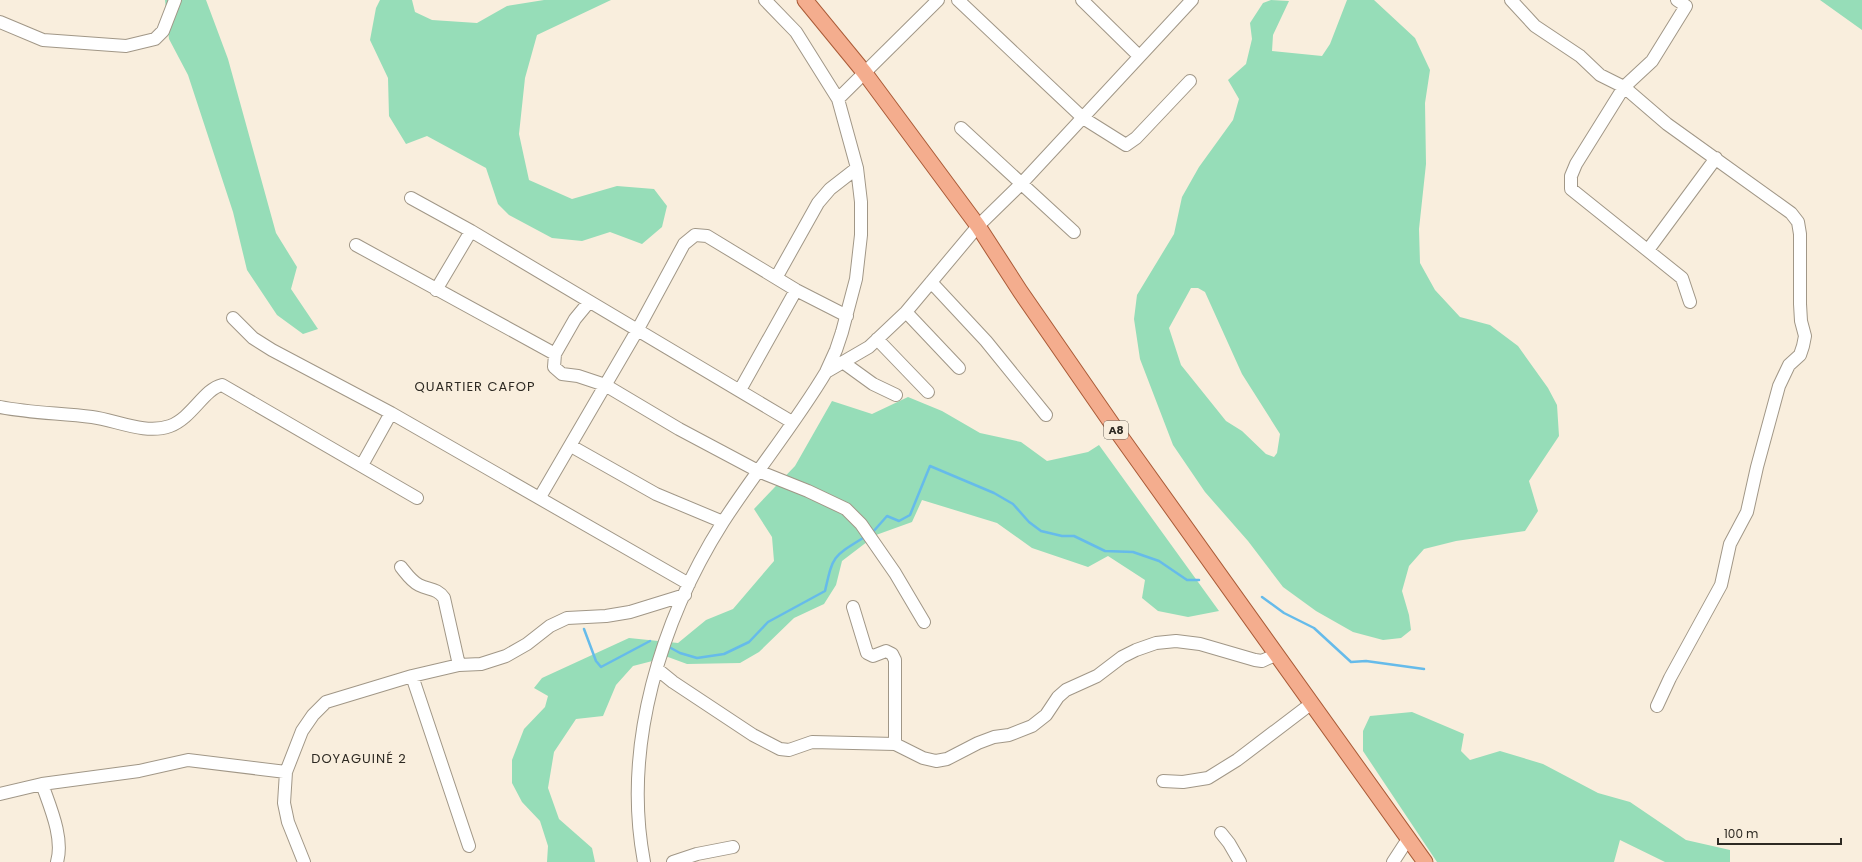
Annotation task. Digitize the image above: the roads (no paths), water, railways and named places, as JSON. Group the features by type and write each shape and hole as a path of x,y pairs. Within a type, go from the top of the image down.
{"main road":[{"name":"A8","path":"805,0 864,72 978,226 1060,349 1425,862"}],"street":[{"path":"1,26 43,40 126,46 155,39 163,31 175,0"},
{"path":"644,862 638,820 638,771 645,722 657,669 667,636 687,590 723,522 826,372 836,350 847,316 856,278 861,235 861,202 856,168 838,100 796,32 765,0"},
{"path":"838,100 864,72 938,0"},
{"path":"958,0 1083,118 1126,145 1136,138 1190,81"},
{"path":"1082,0 1139,56"},
{"path":"826,372 844,363 877,339 906,312 978,226 1022,183 1192,0"},
{"path":"1511,0 1535,26 1569,48 1600,75 1624,87 1667,124 1716,158 1791,214 1798,222 1800,234 1801,321 1805,336 1800,355 1789,365 1779,386 1756,467 1747,512 1730,544 1721,585 1670,678 1657,706"},
{"path":"1684,2 1652,61 1624,87 1576,164 1571,176 1571,189 1682,278 1690,302"},
{"path":"961,128 1074,232"},
{"path":"1648,250 1716,158"},
{"path":"776,278 818,203 830,189 856,168"},
{"path":"411,198 471,231 589,302 638,329 792,422"},
{"path":"436,290 471,231"},
{"path":"540,497 638,329 684,244 695,235 707,236 796,290 847,316"},
{"path":"356,245 555,354"},
{"path":"931,282 986,341 1046,415"},
{"path":"740,390 796,290"},
{"path":"589,302 575,318 555,354 554,367 557,371 562,374 578,376 605,385 679,429 758,472 815,494 846,509 861,524 895,573 924,622"},
{"path":"906,312 959,368"},
{"path":"232,318 253,338 272,350 391,413 540,497 687,590"},
{"path":"877,339 928,392"},
{"path":"844,363 873,384 896,395"},
{"path":"0,407 16,410 93,417 133,426 157,428 168,427 188,416 215,387 222,385 417,498"},
{"path":"362,465 391,413"},
{"path":"571,446 656,494 723,522"},
{"path":"401,567 413,581 421,586 432,588 440,592 444,598 459,666"},
{"path":"304,862 288,822 284,803 286,772 302,731 313,715 326,702 412,676 459,666 481,664 506,656 527,644 550,626 567,618 606,616 630,612 687,590"},
{"path":"853,607 867,653 873,656 886,651 892,654 895,660 895,744"},
{"path":"657,669 685,690 754,735 780,749 789,750 812,742 895,744 923,758 936,761 947,759 978,743 994,737 1009,736 1032,726 1046,715 1058,697 1066,690 1097,676 1122,657 1156,643 1176,641 1200,644 1262,661 1277,654"},
{"path":"412,676 469,846"},
{"path":"1163,781 1183,782 1208,778 1237,760 1312,703"},
{"path":"0,794 42,784 139,771 188,760 286,772"},
{"path":"42,784 53,817 59,843 57,862"},
{"path":"1221,833 1229,843 1240,862"},
{"path":"1393,862 1408,839"},
{"path":"673,862 697,854 732,847"}],"waterway":[{"path":"872,533 887,516 899,521 910,515 930,466 994,493 1013,504 1029,522 1041,531 1062,536 1074,536 1105,551 1133,552 1159,561 1187,580 1199,580"},
{"path":"669,647 680,653 697,658 724,654 749,642 768,622 825,591 835,558 845,549 863,538"},
{"path":"1262,597 1284,613 1314,628 1351,662 1366,661 1424,669"},
{"path":"584,629 596,661 601,667 650,641"}],"district":[{"name":"QUARTIER CAFOP","path":"475,386"},
{"name":"DOYAGUINÉ 2","path":"359,758"}]}
